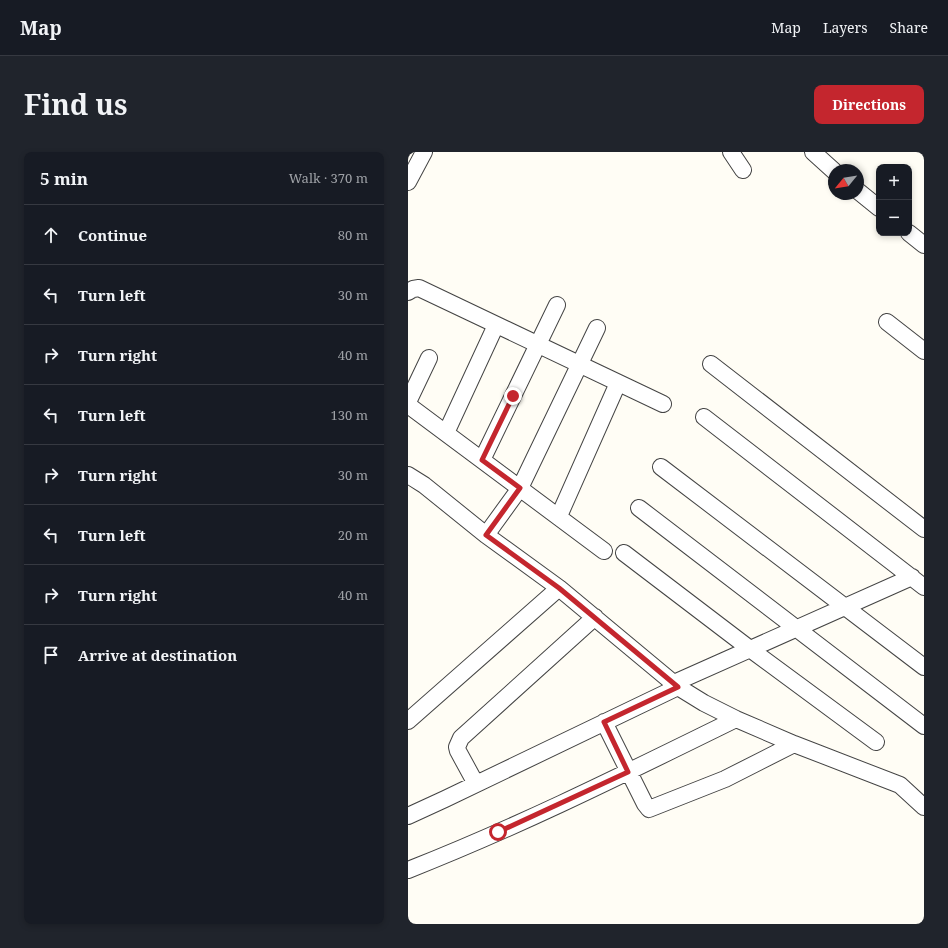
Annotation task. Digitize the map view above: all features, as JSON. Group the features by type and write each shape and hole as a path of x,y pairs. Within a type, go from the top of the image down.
{"street":[{"path":"408,182 424,152"},
{"path":"731,152 743,170"},
{"path":"813,152 828,166"},
{"path":"864,196 876,206"},
{"path":"912,235 924,245"},
{"path":"408,292 419,288 662,404"},
{"path":"482,460 557,304"},
{"path":"887,322 924,351"},
{"path":"446,433 496,325"},
{"path":"486,535 520,488 597,328"},
{"path":"429,358 408,403 604,551"},
{"path":"711,364 924,529"},
{"path":"559,516 618,383"},
{"path":"704,417 918,582"},
{"path":"661,467 924,667"},
{"path":"408,475 424,485 486,535 559,588 676,685 704,703 736,719 794,744 900,785 924,807"},
{"path":"639,508 924,726"},
{"path":"624,553 876,742"},
{"path":"408,816 604,722 750,649 846,607 918,582"},
{"path":"408,721 559,588"},
{"path":"476,784 458,751 457,746 461,738 595,618"},
{"path":"408,870 470,845 628,772 736,719"},
{"path":"604,722 628,772 649,809 653,809 725,779 794,744"}],"route":[{"path":"498,832 628,772 604,722 678,687 559,588 486,535 520,488 482,460 513,396"}]}
